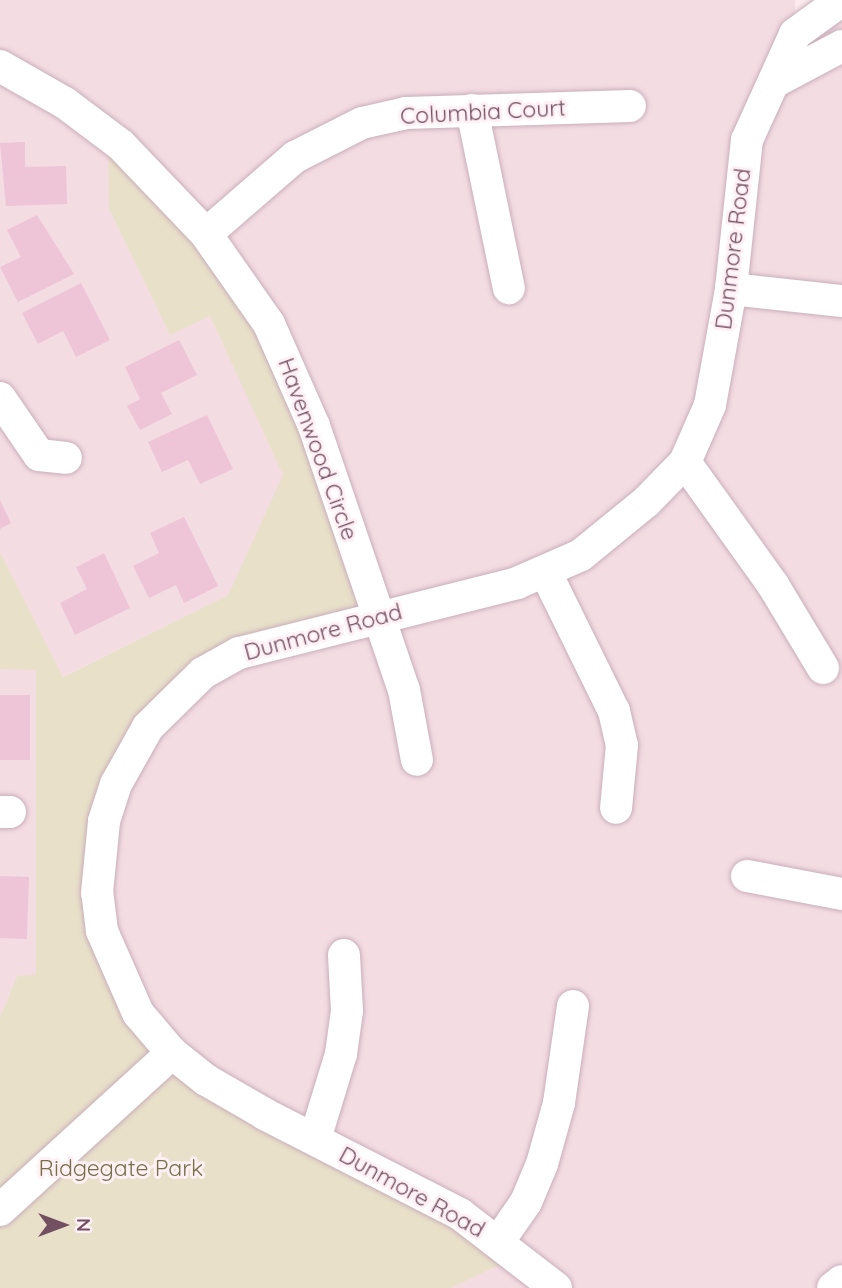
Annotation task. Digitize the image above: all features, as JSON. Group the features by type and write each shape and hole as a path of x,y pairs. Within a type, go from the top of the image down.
{"street":[{"name":"Dunmore Road","path":"555,1288 499,1241 460,1214 205,1080 172,1053 138,1013 102,932 98,856 116,784 148,727 203,673 239,653 376,615 517,583 545,571 581,555 646,502 685,461 710,405 731,289 747,141 795,34 842,0"},
{"path":"774,82 842,46"},
{"name":"Havenwood Circle","path":"0,66 65,103 121,145 206,234 269,324 294,373 404,690 417,760"},
{"name":"Columbia Court","path":"206,234 295,156 326,138 406,113 630,106"},
{"path":"472,110 509,288"},
{"path":"731,289 842,301"},
{"path":"0,398 34,451 49,460 66,458"},
{"path":"685,461 773,585 823,668"},
{"path":"545,571 614,711 622,745 616,808"},
{"path":"747,876 842,894"},
{"path":"315,1139 341,1054 347,1011 344,955"},
{"path":"499,1241 526,1202 542,1164 559,1103 573,1006"},
{"path":"0,1210 172,1053"},
{"path":"833,1288 842,1281"}],"shaded area":[{"path":"0,0 795,0 795,33 842,0 842,1288 451,1288 518,1256 460,1214 206,1080 172,1053 138,1013 115,969 102,931 97,893 104,821 132,752 174,698 203,673 239,653 375,615 314,426 269,324 206,234 109,136 109,209 170,334 210,316 284,475 228,595 62,677 0,552"},
{"path":"0,669 36,669 36,976 17,976 0,1017"}],"green space":[{"name":"Ridgegate Park","path":"108,135 238,276 376,615 281,640 148,727 97,893 172,1053 518,1256 451,1288 0,1288 0,1017 17,976 36,975 36,670 0,669 0,552 63,677 228,595 283,475 210,316 170,335 109,209"}],"building":[{"path":"25,142 25,167 66,166 67,204 6,206 0,143"},
{"path":"37,215 74,274 18,302 0,267 21,257 7,230"},
{"path":"81,283 110,340 76,357 63,331 38,344 22,313"},
{"path":"179,340 197,375 161,393 172,414 140,430 127,406 140,399 125,367"},
{"path":"207,415 233,469 200,484 188,460 162,472 148,442"},
{"path":"0,500 11,523 0,529"},
{"path":"184,517 218,586 184,603 176,585 149,598 133,566 159,553 150,533"},
{"path":"104,553 130,608 75,635 60,603 87,589 76,567"},
{"path":"0,695 30,695 30,760 0,760"},
{"path":"0,876 29,877 27,939 0,938"}]}
